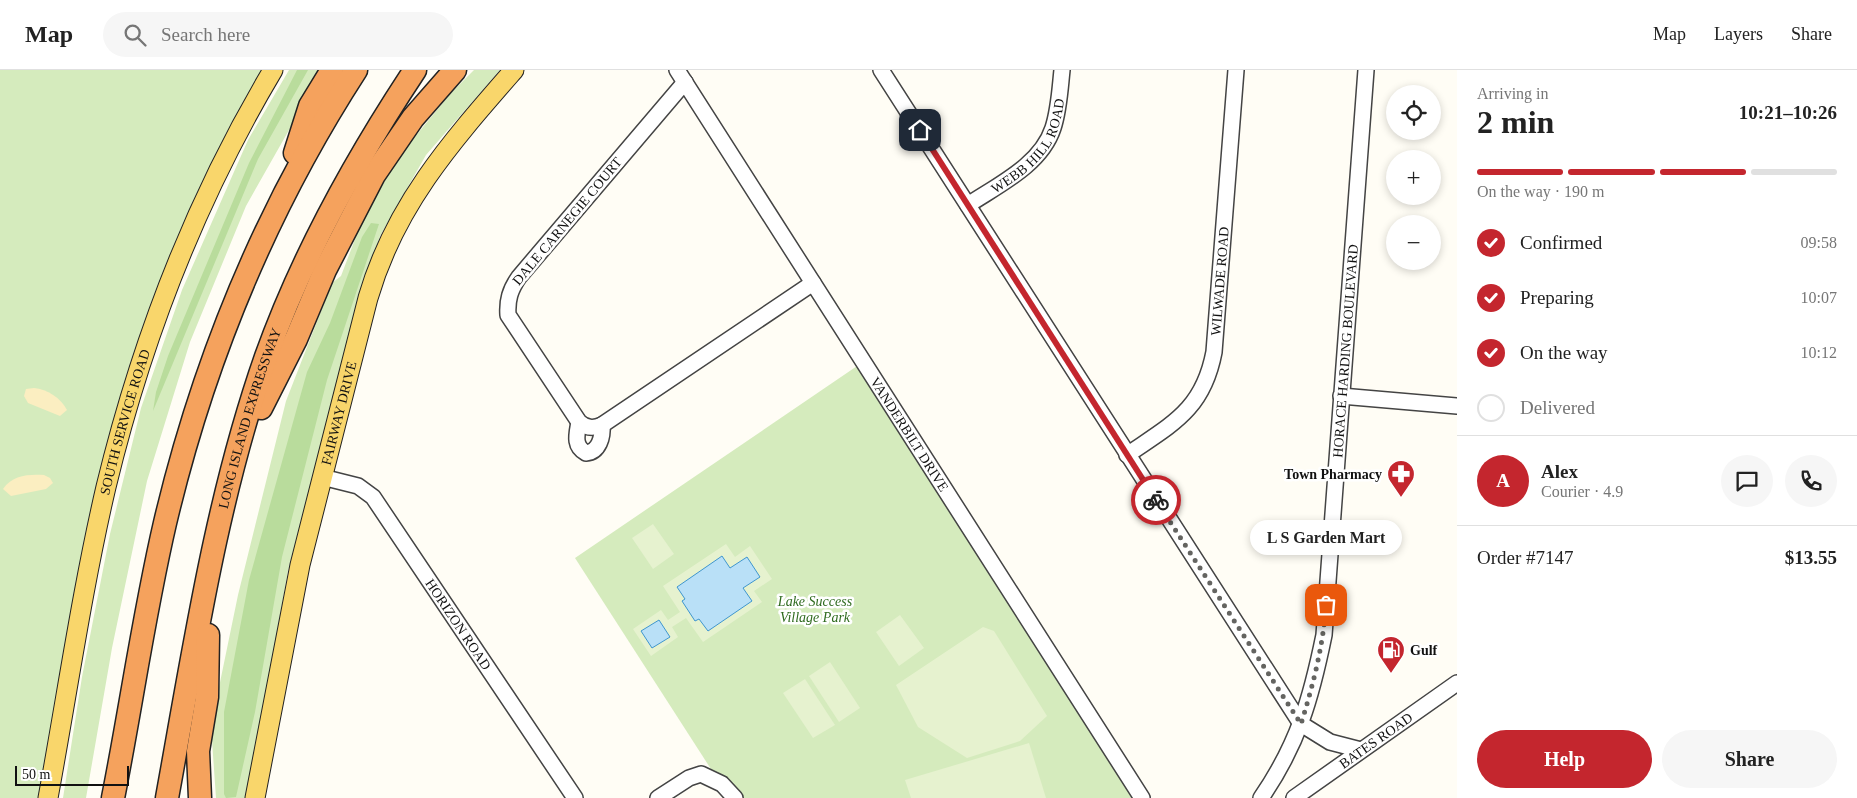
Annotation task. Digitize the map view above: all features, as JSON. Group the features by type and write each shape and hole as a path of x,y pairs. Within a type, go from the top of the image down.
{"highway":[{"path":"276,211 310,106 332,70"},
{"path":"113,798 165,524 188,435 225,328 276,211 330,110 356,70"},
{"name":"LONG ISLAND EXPRESSWAY","path":"167,798 209,570 234,462 267,355 310,254 362,154 415,70"},
{"path":"234,462 296,339 325,270 374,175 413,118 455,70"},
{"path":"200,798 198,751 207,697 209,570"}],"main road":[{"name":"SOUTH SERVICE ROAD","path":"48,798 106,487 135,382 171,280 192,228 240,130 273,70"},
{"name":"FAIRWAY DRIVE","path":"256,798 288,620 322,476 368,298 386,245 426,176 514,70"}],"street":[{"path":"881,70 1301,724 1330,742 1362,750"},
{"name":"WEBB HILL ROAD","path":"968,205 1016,174 1042,149 1055,120 1062,70"},
{"name":"WILWADE ROAD","path":"1127,455 1188,410 1197,399 1210,373 1214,352 1236,70"},
{"name":"HORACE HARDING BOULEVARD","path":"1261,798 1288,756 1301,724 1315,678 1324,635 1366,70"},
{"name":"VANDERBILT DRIVE","path":"681,76 1142,798"},
{"name":"DALE CARNEGIE COURT","path":"579,422 508,315 507,302 512,288 681,76"},
{"path":"602,425 603,432 599,444 592,452 586,454 581,450 576,440 579,422 589,427 602,425 813,283"},
{"path":"1341,396 1457,406"},
{"name":"HORIZON ROAD","path":"322,476 358,486 373,496 575,798"},
{"name":"BATES ROAD","path":"1294,798 1457,682"},
{"path":"658,798 692,776 701,774 722,784 734,798"}],"green space":[{"path":"0,70 271,70 230,142 124,411 45,798 0,798"},
{"path":"289,70 323,70 246,206 190,342 147,481 112,648 86,798 63,798 82,677 110,534 141,408 182,290 248,140"},
{"path":"297,70 308,70 258,159 153,411 156,392 168,356 249,163"},
{"path":"474,70 500,70 426,155 380,236 342,361 288,571 247,798 216,798 211,726 238,595 286,401 332,283 341,276 360,226 396,160 450,94"},
{"path":"371,223 379,224 327,380 282,557 255,712 236,797 226,798 224,794 224,712 249,580 307,372 330,323 362,237"},
{"name":"Lake Success Village Park","path":"863,362 1141,798 735,798 718,780 575,558"},
{"path":"653,524 674,554 653,569 632,538"},
{"path":"726,544 735,557 750,546 772,579 754,591 762,602 703,642 686,618 672,627 678,637 651,656 633,629 661,610 668,620 680,612 663,586"},
{"path":"900,615 924,648 899,666 876,632"},
{"path":"983,627 994,631 1047,716 1020,741 967,758 918,727 896,685"},
{"path":"830,662 860,708 839,722 809,676"},
{"path":"805,679 835,725 813,738 783,693"},
{"path":"1029,743 1046,798 911,798 905,780"}],"sand":[{"path":"26,389 44,390 53,395 67,410 60,416 28,403 24,396"},
{"path":"44,475 50,478 53,483 46,489 11,496 3,489 11,481 21,476"}],"water":[{"path":"722,556 730,568 747,557 760,577 743,588 752,601 708,631 699,619 695,621 682,601 685,599 677,587"},
{"path":"659,620 670,637 652,648 641,631"}],"way so far":[{"path":"1156,500 1301,724 1315,678 1324,635 1326,605"}],"place":[{"name":"Town Pharmacy","path":"1401,498"},
{"name":"L S Garden Mart","path":"1326,605"},
{"name":"Gulf","path":"1391,674"}],"route":[{"path":"920,130 1156,500"}]}
